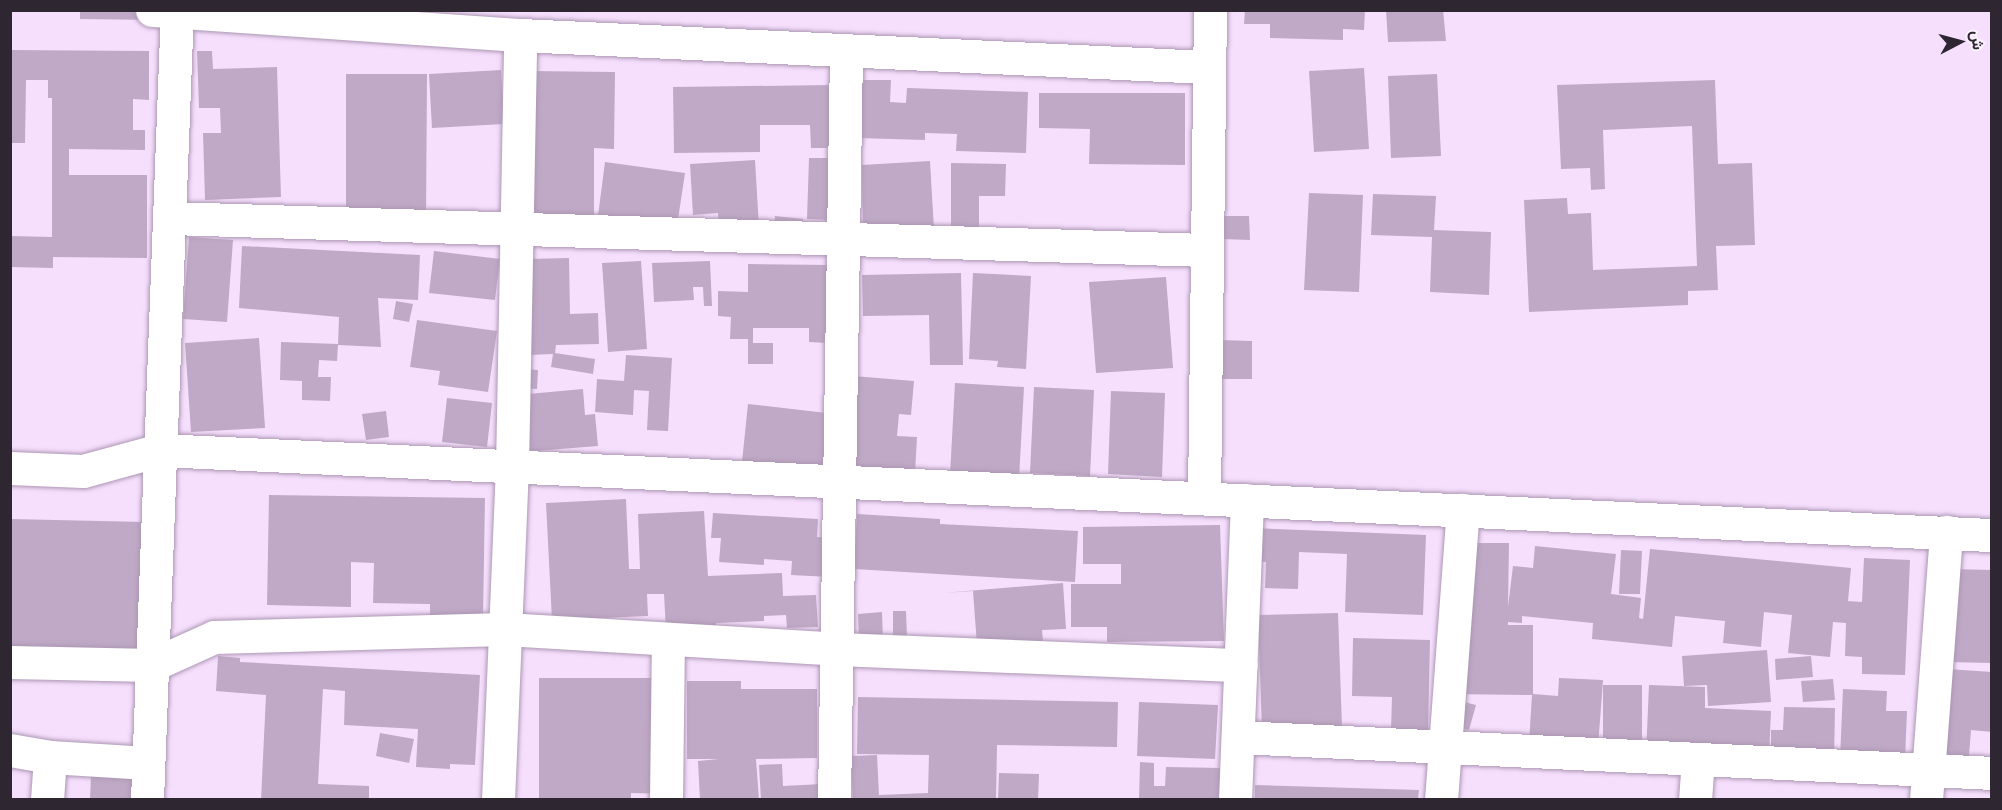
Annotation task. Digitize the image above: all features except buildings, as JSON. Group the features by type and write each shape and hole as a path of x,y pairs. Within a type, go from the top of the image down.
{"street":[{"path":"152,10 520,34 1207,67"},
{"path":"1204,498 1207,67 1210,10"},
{"path":"147,800 177,11"},
{"path":"498,800 513,466 520,34"},
{"path":"834,800 846,50"},
{"path":"170,218 517,226 1206,250"},
{"path":"10,468 83,471 160,450 1992,535"},
{"path":"1234,800 1247,500"},
{"path":"1441,800 1463,510"},
{"path":"1927,785 1946,532"},
{"path":"10,662 152,665 214,637 505,629 837,649 1241,665"},
{"path":"666,800 668,639"},
{"path":"1238,737 1698,759 1927,785 1992,773"},
{"path":"10,750 50,757 148,762"},
{"path":"47,800 50,757"},
{"path":"1695,800 1698,759"}]}
